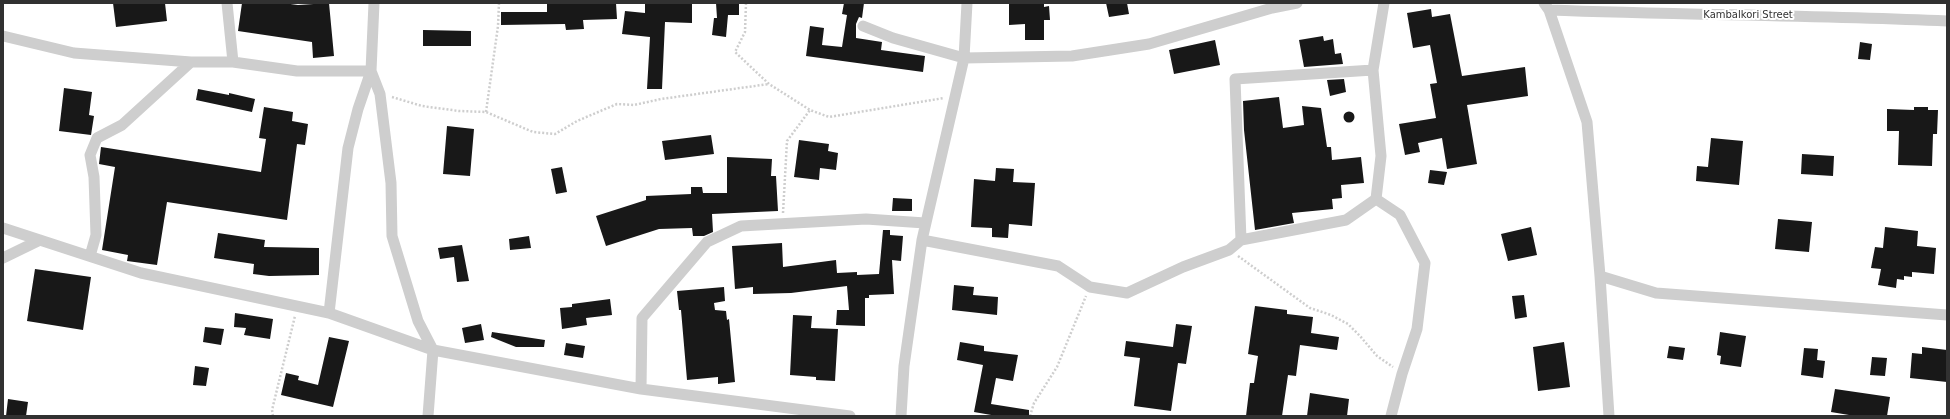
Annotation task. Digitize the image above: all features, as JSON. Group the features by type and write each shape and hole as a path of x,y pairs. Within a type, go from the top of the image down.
{"street":[{"path":"227,3 232,62"},
{"path":"329,313 348,148 358,109 371,71 374,3"},
{"path":"901,416 904,366 922,240 964,58 967,3"},
{"path":"863,26 893,38 964,58 1072,56 1149,44 1272,8 1297,3"},
{"path":"922,240 1058,266 1090,287 1127,293 1183,267 1229,250 1241,240 1346,220 1376,199 1381,156 1372,70 1384,3"},
{"path":"1546,6 1587,122 1600,276 1609,416"},
{"name":"Kambalkori Street","path":"1546,6 1688,15 1828,16 1947,21"},
{"path":"3,36 74,53 192,62 232,62 297,71 371,71"},
{"path":"90,256 96,235 94,177 90,155 97,138 122,125 192,62"},
{"path":"1241,240 1235,80 1372,70"},
{"path":"371,71 380,94 391,184 392,236 418,321 433,350 428,416"},
{"path":"1376,199 1400,215 1426,263 1417,329 1402,374 1391,416"},
{"path":"641,389 642,318 708,242 741,226 866,219 925,223"},
{"path":"3,228 141,273 329,313 433,350 641,389 850,416"},
{"path":"3,258 40,240"},
{"path":"1600,276 1656,293 1947,315"}],"path":[{"path":"486,112 498,26 499,3"},
{"path":"746,3 745,32 735,52 769,84 810,110 829,117 955,96"},
{"path":"380,94 422,106 459,112 486,112 533,132 555,134 577,121 617,104 634,105 661,99 769,84"},
{"path":"782,223 787,141 810,110"},
{"path":"1229,250 1310,308 1331,315 1348,324 1377,356 1402,374"},
{"path":"1030,416 1034,403 1057,366 1090,287"},
{"path":"273,416 272,410 297,306"}],"building":[{"path":"113,3 165,3 167,21 116,27"},
{"path":"242,3 283,3 298,5 329,3 334,56 313,58 312,42 238,31"},
{"path":"547,3 616,3 617,19 583,20 584,29 566,30 565,24 501,25 501,12 547,12"},
{"path":"645,3 692,3 692,23 665,22 662,89 647,89 650,37 622,34 625,11 645,13"},
{"path":"716,3 739,3 739,15 728,15 726,37 712,35 714,18 717,18"},
{"path":"844,3 864,3 862,18 859,17 856,24 856,38 882,42 881,50 925,56 923,72 806,56 810,26 824,28 822,45 842,47 847,15 842,14"},
{"path":"1009,3 1044,3 1044,7 1049,6 1050,20 1044,20 1044,40 1025,40 1025,24 1009,25"},
{"path":"1106,3 1127,3 1129,14 1109,17"},
{"path":"1431,9 1432,17 1450,14 1462,76 1525,67 1528,96 1467,105 1477,164 1447,169 1442,138 1418,143 1420,152 1405,155 1399,124 1436,118 1430,84 1437,83 1430,45 1413,48 1407,13"},
{"path":"423,30 471,31 471,46 423,46"},
{"path":"1323,36 1324,41 1333,39 1335,54 1341,53 1343,64 1304,67 1299,40"},
{"path":"1215,40 1220,65 1174,74 1169,50"},
{"path":"1860,42 1872,44 1870,60 1858,59"},
{"path":"1344,79 1346,92 1330,96 1327,80"},
{"path":"64,88 92,92 89,115 94,116 91,135 59,131"},
{"path":"198,89 229,95 229,93 255,99 252,112 196,100"},
{"path":"1279,97 1283,128 1304,125 1302,106 1321,108 1327,147 1331,147 1332,160 1361,157 1364,183 1341,185 1342,198 1332,199 1333,209 1292,213 1294,223 1255,230 1244,130 1243,101"},
{"path":"264,107 293,112 292,121 308,124 305,145 297,144 287,220 167,202 157,265 127,261 128,255 102,250 115,167 99,164 101,147 261,172 266,139 259,138"},
{"path":"1914,107 1928,107 1928,110 1938,110 1937,134 1933,134 1932,166 1898,165 1899,131 1887,131 1887,109 1914,110"},
{"path":"1347,112 1351,112 1353,113 1353,121 1347,122 1344,119 1344,115"},
{"path":"447,126 474,129 470,176 443,174"},
{"path":"711,135 714,154 665,160 662,141"},
{"path":"1711,138 1743,141 1739,185 1696,181 1697,166 1708,167"},
{"path":"799,140 829,144 828,151 838,153 836,170 820,168 819,180 794,177"},
{"path":"1802,154 1834,156 1833,176 1801,174"},
{"path":"727,157 772,159 771,176 776,176 778,211 712,214 713,232 704,236 693,236 692,228 659,229 606,246 596,216 646,200 646,196 691,194 691,187 702,187 703,193 727,193"},
{"path":"562,167 567,192 556,194 551,169"},
{"path":"996,168 1014,169 1013,182 1035,183 1032,226 1009,224 1008,238 992,237 992,228 971,227 974,179 995,181"},
{"path":"1430,170 1447,172 1444,185 1428,183"},
{"path":"893,198 912,199 912,211 892,211"},
{"path":"1778,219 1812,222 1809,252 1775,249"},
{"path":"1531,227 1537,255 1508,261 1501,234"},
{"path":"1885,227 1918,231 1917,246 1936,248 1934,274 1912,272 1912,277 1904,276 1904,280 1897,279 1896,288 1878,285 1881,269 1871,268 1875,247 1883,248"},
{"path":"883,230 890,230 890,235 903,236 901,261 892,260 894,294 869,295 869,298 865,298 865,326 836,325 837,310 849,310 847,286 791,293 753,294 753,287 735,289 732,246 782,243 783,267 836,260 837,273 857,272 857,275 879,274"},
{"path":"218,233 265,240 264,247 319,248 319,275 269,276 253,274 254,264 214,258"},
{"path":"529,236 531,248 510,250 509,239"},
{"path":"462,245 469,281 457,282 454,257 440,259 438,248"},
{"path":"35,269 91,277 83,330 27,321"},
{"path":"954,285 974,287 973,295 998,297 997,315 952,310"},
{"path":"724,287 725,301 714,303 715,310 726,311 727,320 729,319 735,382 718,384 718,377 687,380 681,310 679,310 677,291"},
{"path":"1524,295 1527,317 1515,319 1512,296"},
{"path":"610,299 612,315 586,318 587,325 562,329 560,308 572,307 572,304"},
{"path":"1255,306 1287,310 1287,314 1313,317 1311,333 1339,337 1337,350 1300,345 1296,376 1288,375 1282,416 1246,416 1250,383 1254,383 1258,356 1248,354"},
{"path":"235,313 273,319 270,339 244,335 246,328 234,327"},
{"path":"793,315 812,316 811,328 838,329 835,381 816,380 816,377 790,375"},
{"path":"481,324 484,340 465,343 462,328"},
{"path":"1176,324 1192,326 1186,364 1178,363 1171,411 1134,406 1140,358 1124,356 1126,341 1173,347"},
{"path":"205,327 224,329 221,345 203,342"},
{"path":"492,332 545,340 544,347 516,347 491,337"},
{"path":"1720,332 1746,336 1741,367 1720,364 1721,356 1717,355"},
{"path":"329,337 349,341 333,407 281,395 286,373 299,376 298,380 318,385"},
{"path":"960,342 984,346 984,351 1018,355 1013,381 996,378 991,404 1029,410 1029,416 997,416 974,412 983,365 957,360"},
{"path":"1564,342 1570,387 1538,391 1533,347"},
{"path":"566,343 585,346 583,358 564,355"},
{"path":"1669,346 1685,348 1683,360 1667,358"},
{"path":"1922,347 1947,350 1947,382 1910,378 1912,353 1922,354"},
{"path":"1804,348 1818,349 1817,360 1825,361 1823,378 1801,375"},
{"path":"1872,357 1887,358 1885,376 1870,375"},
{"path":"195,366 209,368 206,386 193,385"},
{"path":"1835,389 1890,397 1887,416 1855,416 1831,412"},
{"path":"1310,393 1349,399 1347,416 1307,416"},
{"path":"8,399 28,402 26,416 6,416"}]}
